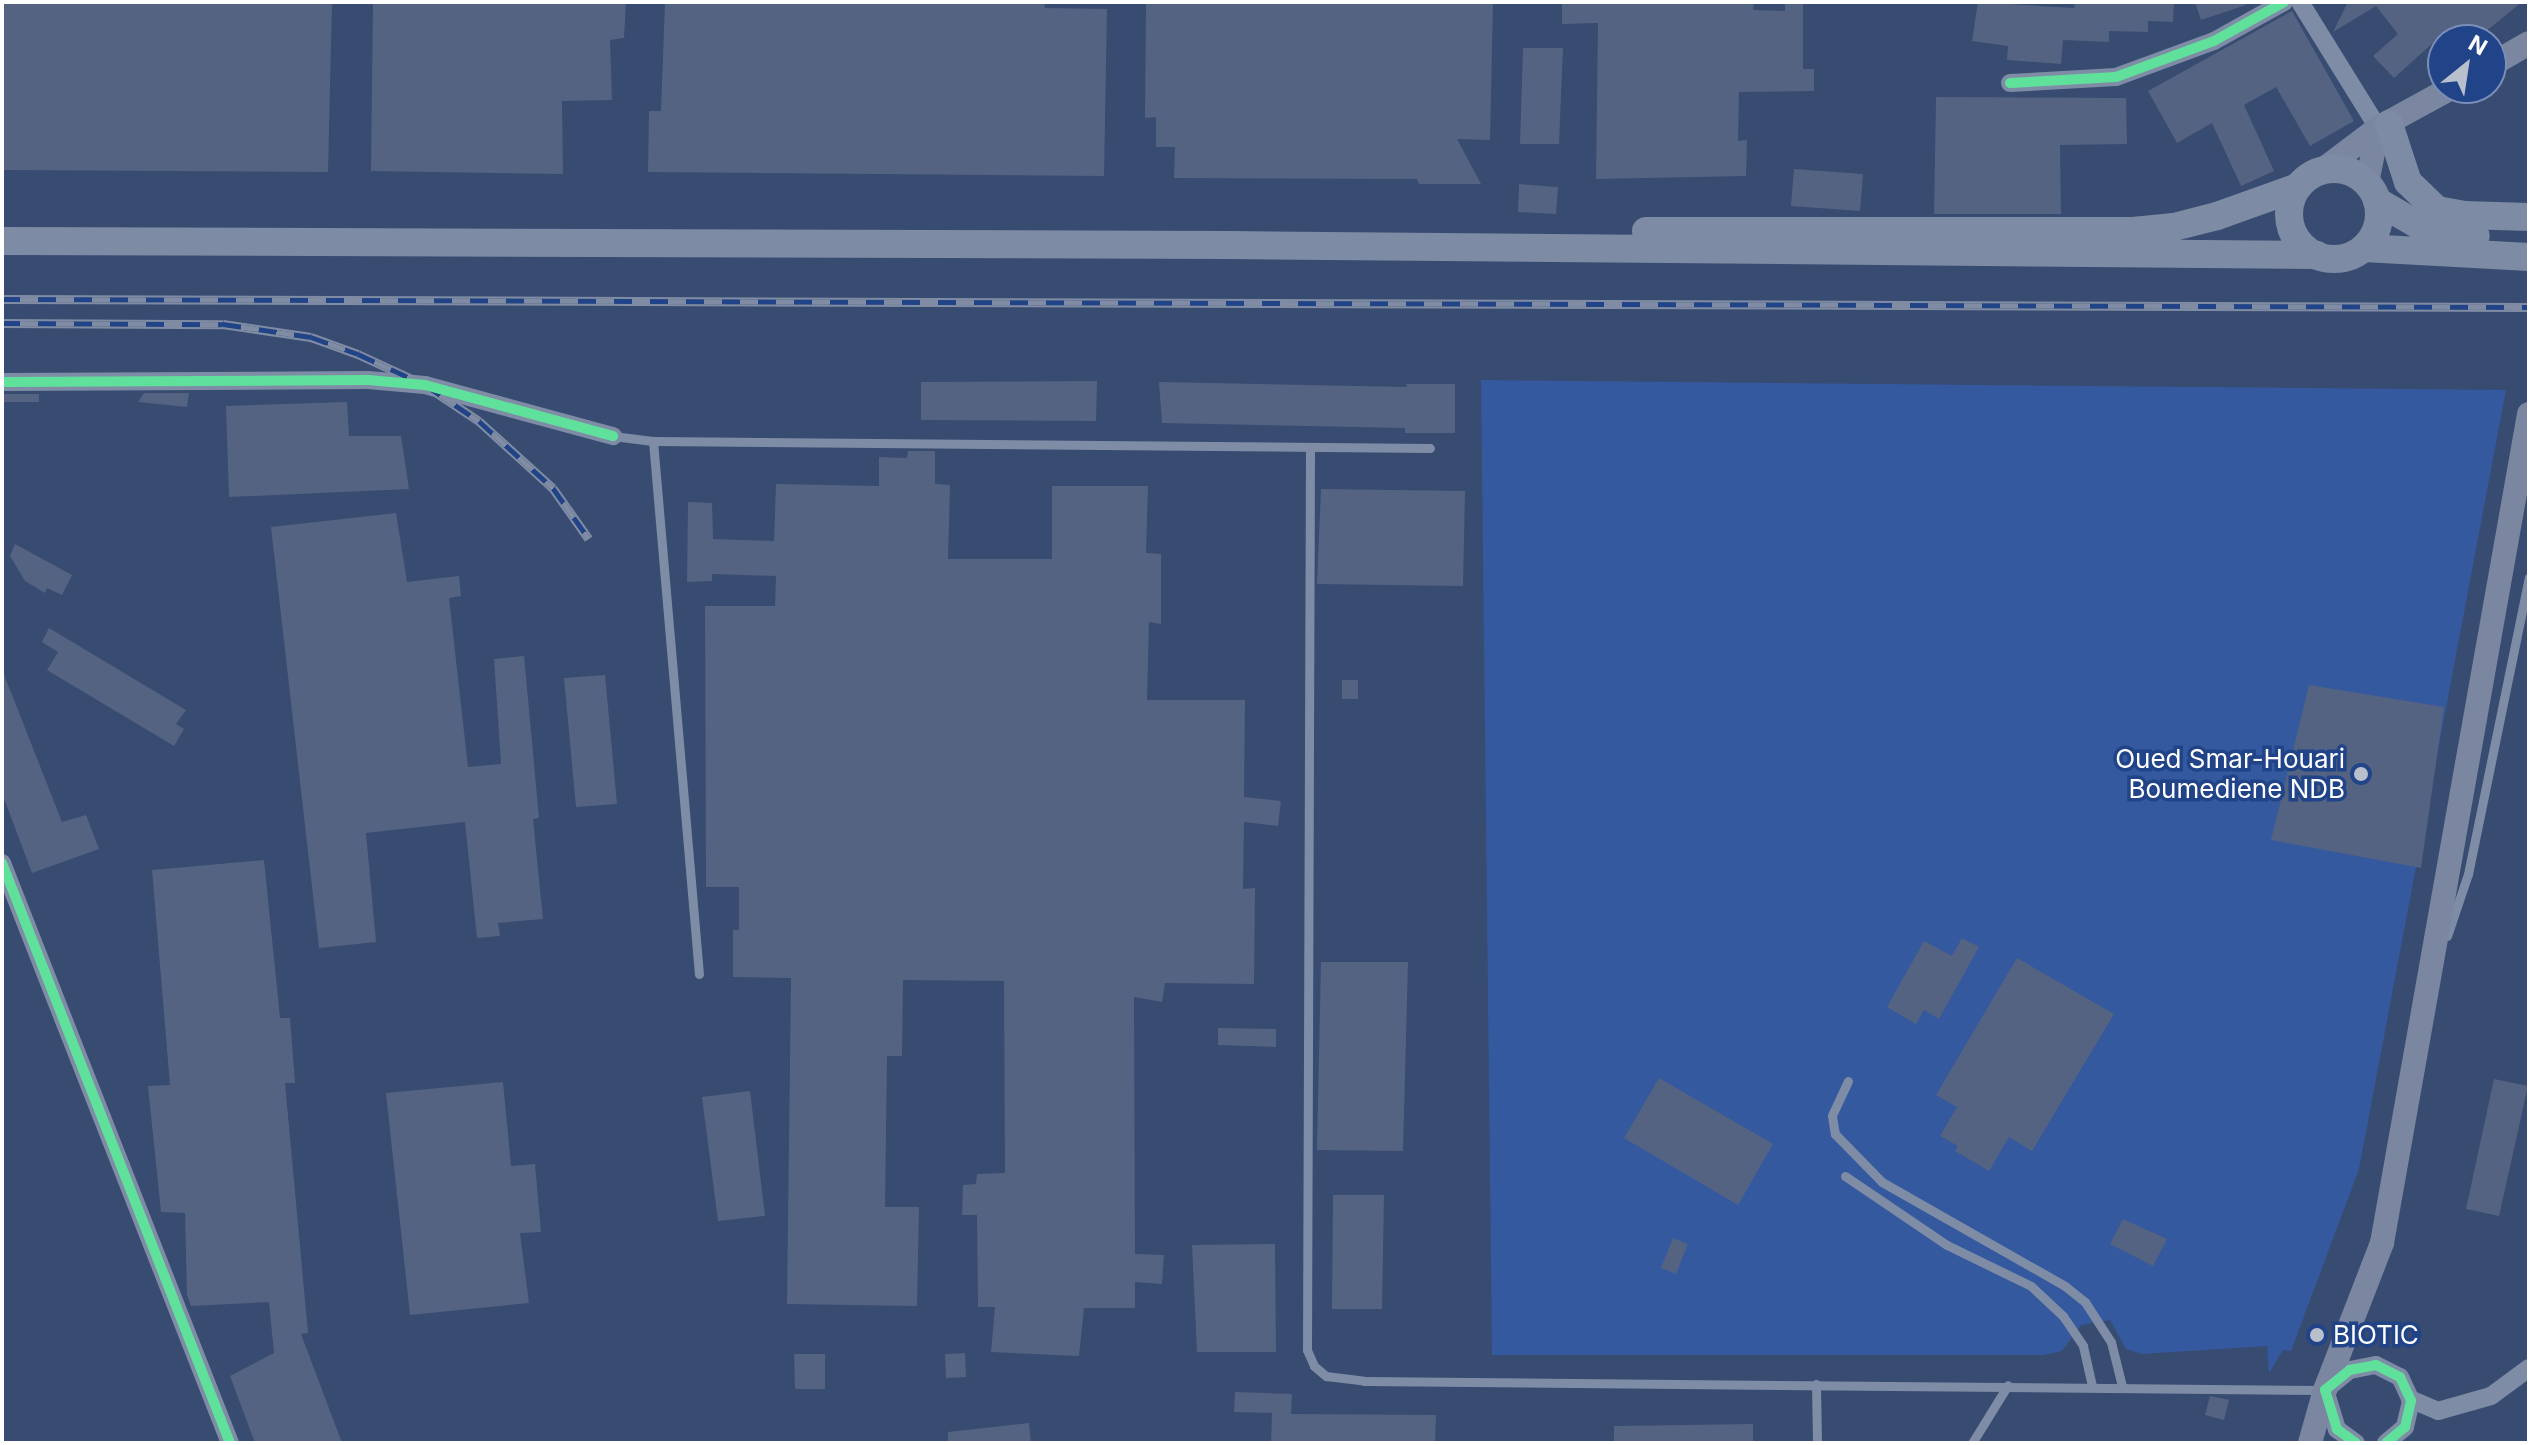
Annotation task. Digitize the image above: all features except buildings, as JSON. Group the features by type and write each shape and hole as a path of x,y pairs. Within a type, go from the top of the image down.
{"main road":[{"path":"2507,56 2529,43"},
{"path":"2317,255 2303,246 2289,217 2291,201 2310,179 2383,126 2427,101"},
{"path":"2364,248 2378,225 2372,192 2383,126"},
{"path":"2383,126 2408,182 2437,210 2464,215 2529,217"},
{"path":"2,241 1763,241 2133,231 2174,227 2217,216 2337,169 2353,173 2372,192 2427,230 2449,235 2529,237"},
{"path":"2,224 1763,241 2341,258 2364,248 2529,257"},
{"path":"2310,1443 2325,1390 2382,1243 2529,414"}],"street":[{"path":"2010,83 2116,77 2214,41 2284,2"},
{"path":"2300,2 2383,126"},
{"path":"2,382 368,380 425,385 613,436"},
{"path":"2,863 230,1443"},
{"path":"2356,1443 2337,1429 2325,1390 2350,1370 2376,1365 2400,1377 2410,1399 2405,1427 2386,1443"},
{"path":"2410,1399 2438,1411 2491,1396 2529,1368"}],"lane":[{"path":"613,436 653,441 1430,448"},
{"path":"653,441 699,974"},
{"path":"1310,447 1307,1350 1314,1366 1326,1376 1345,1381 2325,1390"},
{"path":"2426,1000 2468,874 2529,577"},
{"path":"1848,1081 1832,1116 1835,1134 1882,1182 2065,1286 2085,1302 2111,1342 2122,1386"},
{"path":"1845,1176 1947,1245 2031,1286 2063,1316 2083,1346 2092,1386"},
{"path":"1816,1384 1817,1443"},
{"path":"1972,1443 2008,1385"}],"shaded area":[{"path":"1481,380 2506,390 2359,1169 2291,1351 2283,1350 2269,1373 2267,1346 2142,1354 2126,1349 2110,1320 2081,1325 2062,1351 2044,1355 1492,1355"}],"railway":[{"path":"2,299 2529,307"},
{"path":"2,323 223,324 311,337 358,354 425,385 479,421 553,488 589,539"}],"cycle path":[{"path":"2010,83 2116,77 2214,41 2284,2"},
{"path":"2,382 368,380 425,385 613,436"},
{"path":"2,863 230,1443"},
{"path":"2356,1443 2337,1429 2325,1390 2350,1370 2376,1365 2400,1377 2411,1401 2405,1427 2386,1443"}],"place":[{"name":"Oued Smar-Houari Boumediene NDB","path":"2361,774"},
{"name":"BIOTIC","path":"2317,1335"}]}
